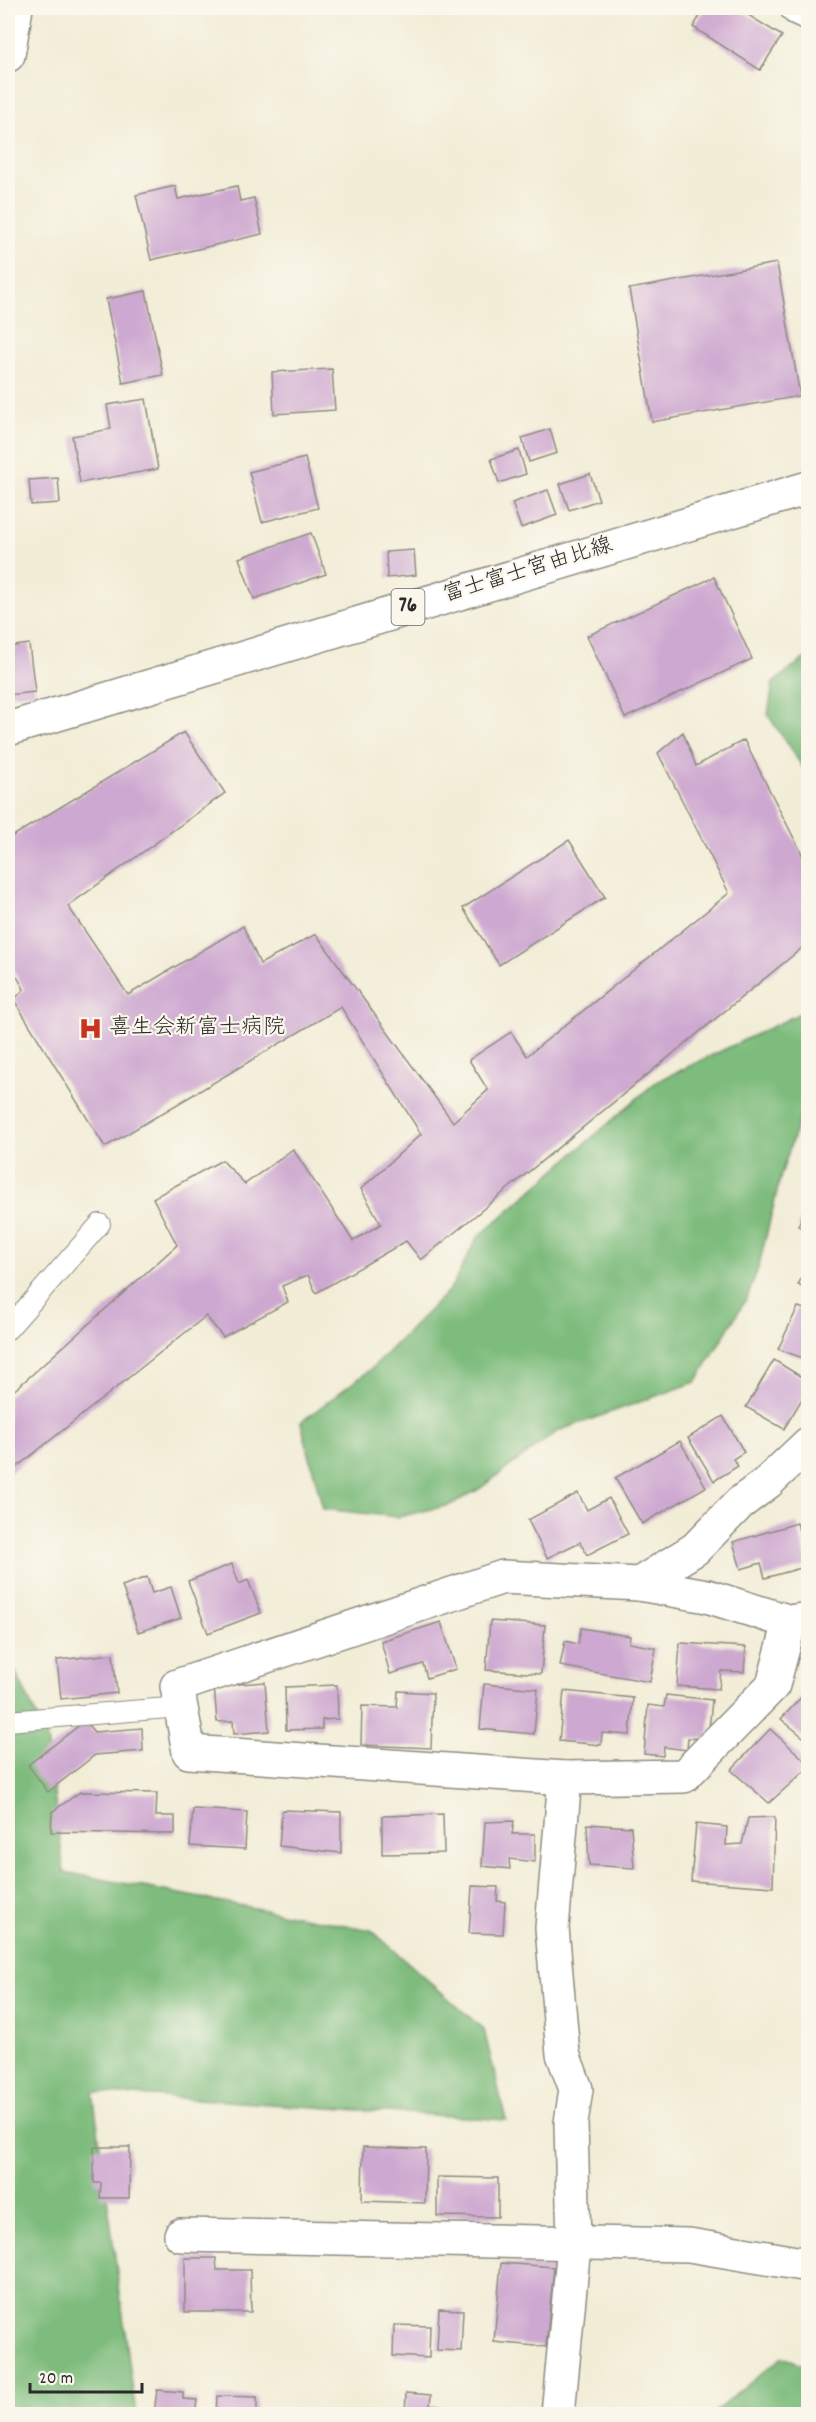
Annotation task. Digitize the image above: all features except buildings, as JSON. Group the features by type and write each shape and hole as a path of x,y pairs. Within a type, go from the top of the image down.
{"street":[{"path":"8,55 16,8"},
{"path":"797,8 808,13"},
{"name":"富士富士宮由比線","path":"8,729 808,488"},
{"path":"639,1584 695,1549 740,1503 768,1482 808,1444"},
{"path":"503,1577 639,1584 707,1596 799,1621 773,1685 684,1776 566,1778 189,1752 177,1686 503,1577"},
{"path":"558,2415 574,2245 572,2123 576,2089 558,2021 560,2001 552,1928 566,1778"},
{"path":"182,2235 574,2245 688,2245 808,2265"}],"lane":[{"path":"8,1329 100,1224"},
{"path":"8,1720 180,1707"}],"green space":[{"path":"808,656 808,775 768,715 773,683"},
{"path":"807,1010 808,1099 802,1110 781,1175 759,1265 748,1296 696,1382 558,1431 479,1489 450,1505 398,1517 323,1509 301,1422 371,1369 451,1288 477,1238 656,1082"},
{"path":"8,1656 47,1738 64,1872 371,1930 484,2030 506,2120 93,2092 136,2414 8,2414"},
{"path":"782,2357 808,2366 808,2414 712,2414"}],"place":[{"name":"喜生会新富士病院","path":"91,1028"}]}
